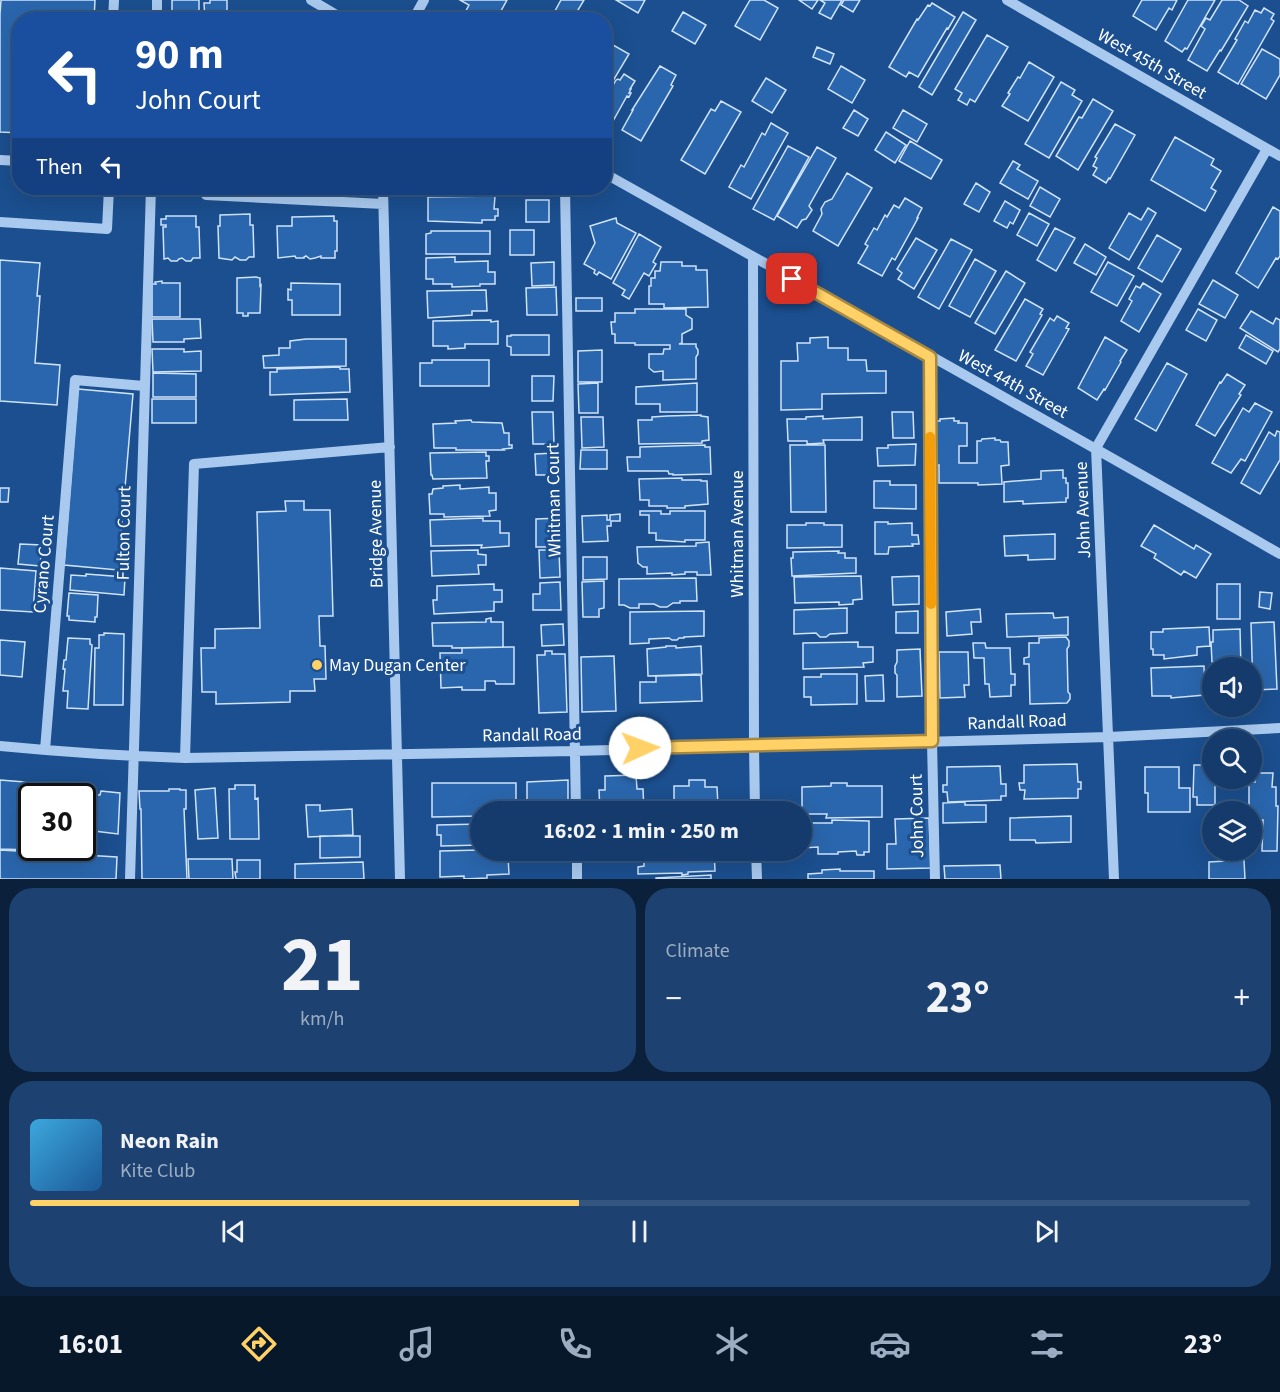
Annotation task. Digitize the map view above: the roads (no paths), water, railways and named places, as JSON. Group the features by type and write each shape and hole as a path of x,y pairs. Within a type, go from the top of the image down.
{"street":[{"path":"311,0 331,12"},
{"name":"West 45th Street","path":"1007,0 1280,156"},
{"name":"John Avenue","path":"1114,879 1096,448 1267,149"},
{"name":"West 44th Street","path":"612,178 1096,448 1280,554"},
{"path":"0,222 106,229 108,195"},
{"name":"Fulton Court","path":"130,879 151,195"},
{"path":"206,195 383,204"},
{"name":"Bridge Avenue","path":"383,195 400,879"},
{"name":"Whitman Court","path":"566,195 576,801"},
{"name":"Whitman Avenue","path":"753,257 755,801"},
{"name":"John Court","path":"930,357 935,879"},
{"name":"Cyrano Court","path":"45,750 75,380 144,386"},
{"path":"185,758 194,464 390,447"},
{"name":"Randall Road","path":"0,746 185,758 574,751 1109,736 1280,728"},
{"path":"577,861 577,879"},
{"path":"756,861 757,879"}],"place":[{"name":"May Dugan Center","path":"317,665"}]}
